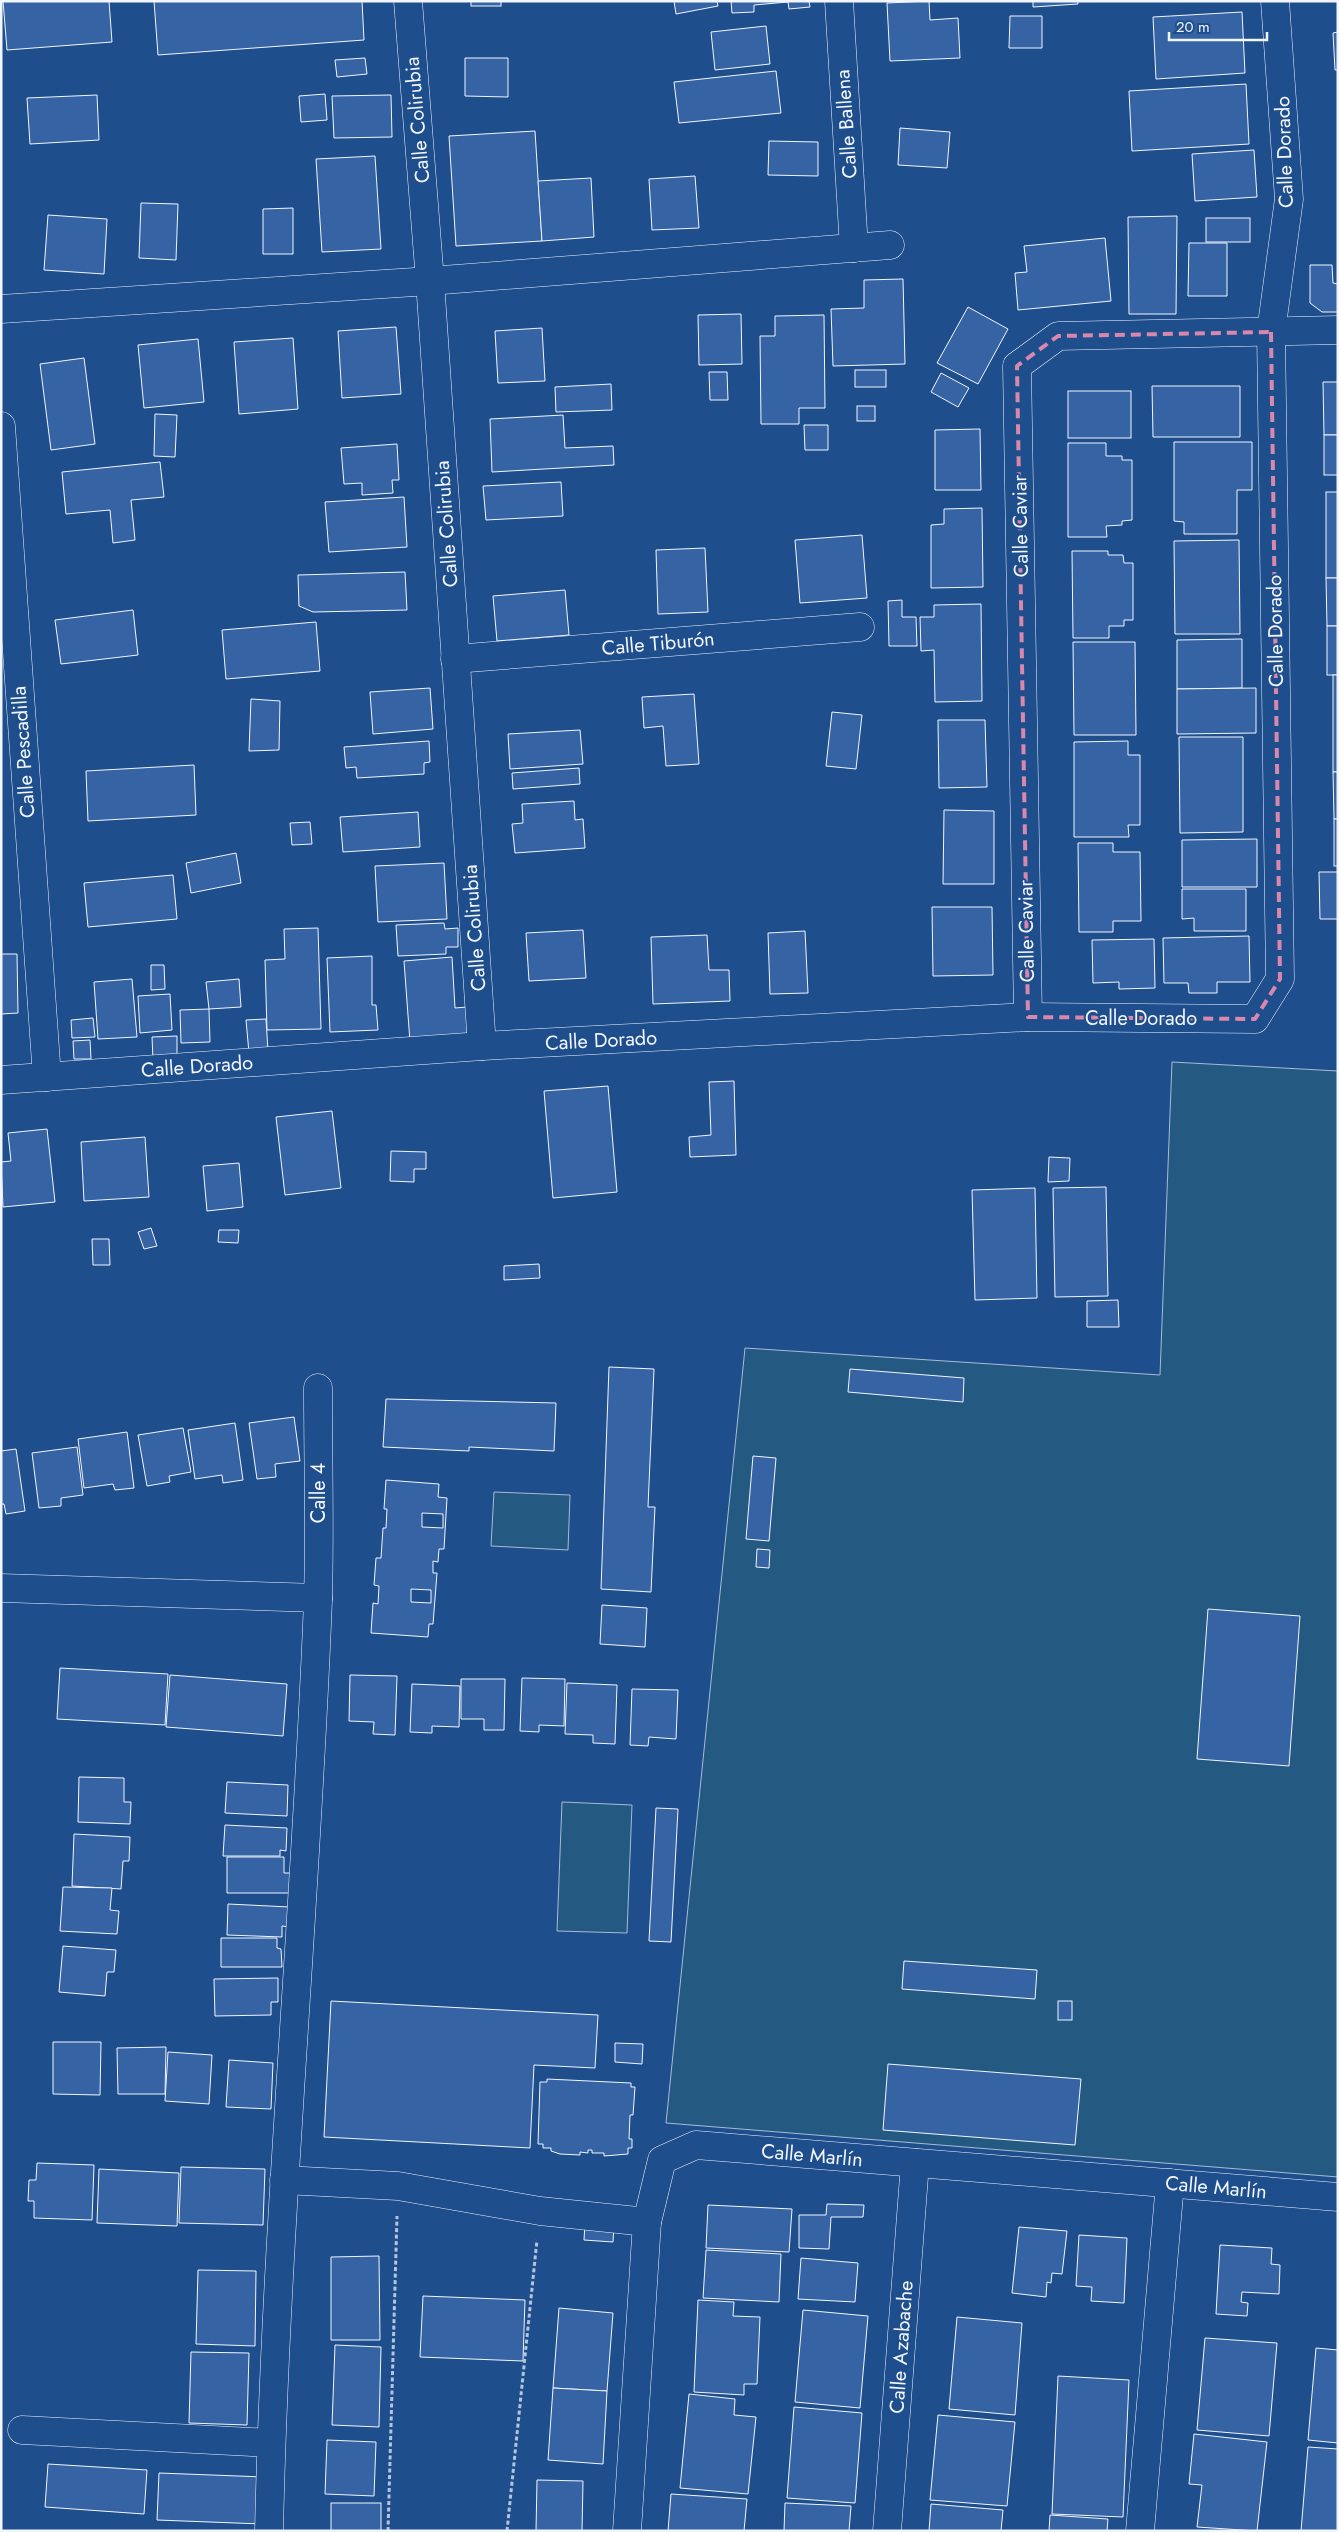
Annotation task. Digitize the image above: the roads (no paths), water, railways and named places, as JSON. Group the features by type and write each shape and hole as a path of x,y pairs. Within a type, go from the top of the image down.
{"street":[{"name":"Calle Colirubia","path":"408,1 430,281 482,1046"},
{"name":"Calle Ballena","path":"839,1 854,248"},
{"name":"Calle Dorado","path":"1,1080 482,1046 1028,1017 1254,1019 1280,979 1271,332 1289,200 1275,1"},
{"path":"1,309 430,281 890,245"},
{"name":"Calle Caviar","path":"1028,1017 1017,366 1058,336 1338,330"},
{"name":"Calle Pescadilla","path":"1,426 47,1077"},
{"name":"Calle Tiburón","path":"455,659 860,627"},
{"name":"Calle 4","path":"269,2531 271,2443 284,2180 305,1848 318,1598 318,1388"},
{"path":"1,1588 318,1598"},
{"name":"Calle Marlín","path":"626,2531 647,2222 662,2160 696,2145 1338,2197"},
{"name":"Calle Azabache","path":"887,2531 915,2163"},
{"path":"284,2180 398,2186 540,2211 647,2222"},
{"path":"1140,2531 1170,2183"},
{"path":"22,2430 271,2443"}]}
